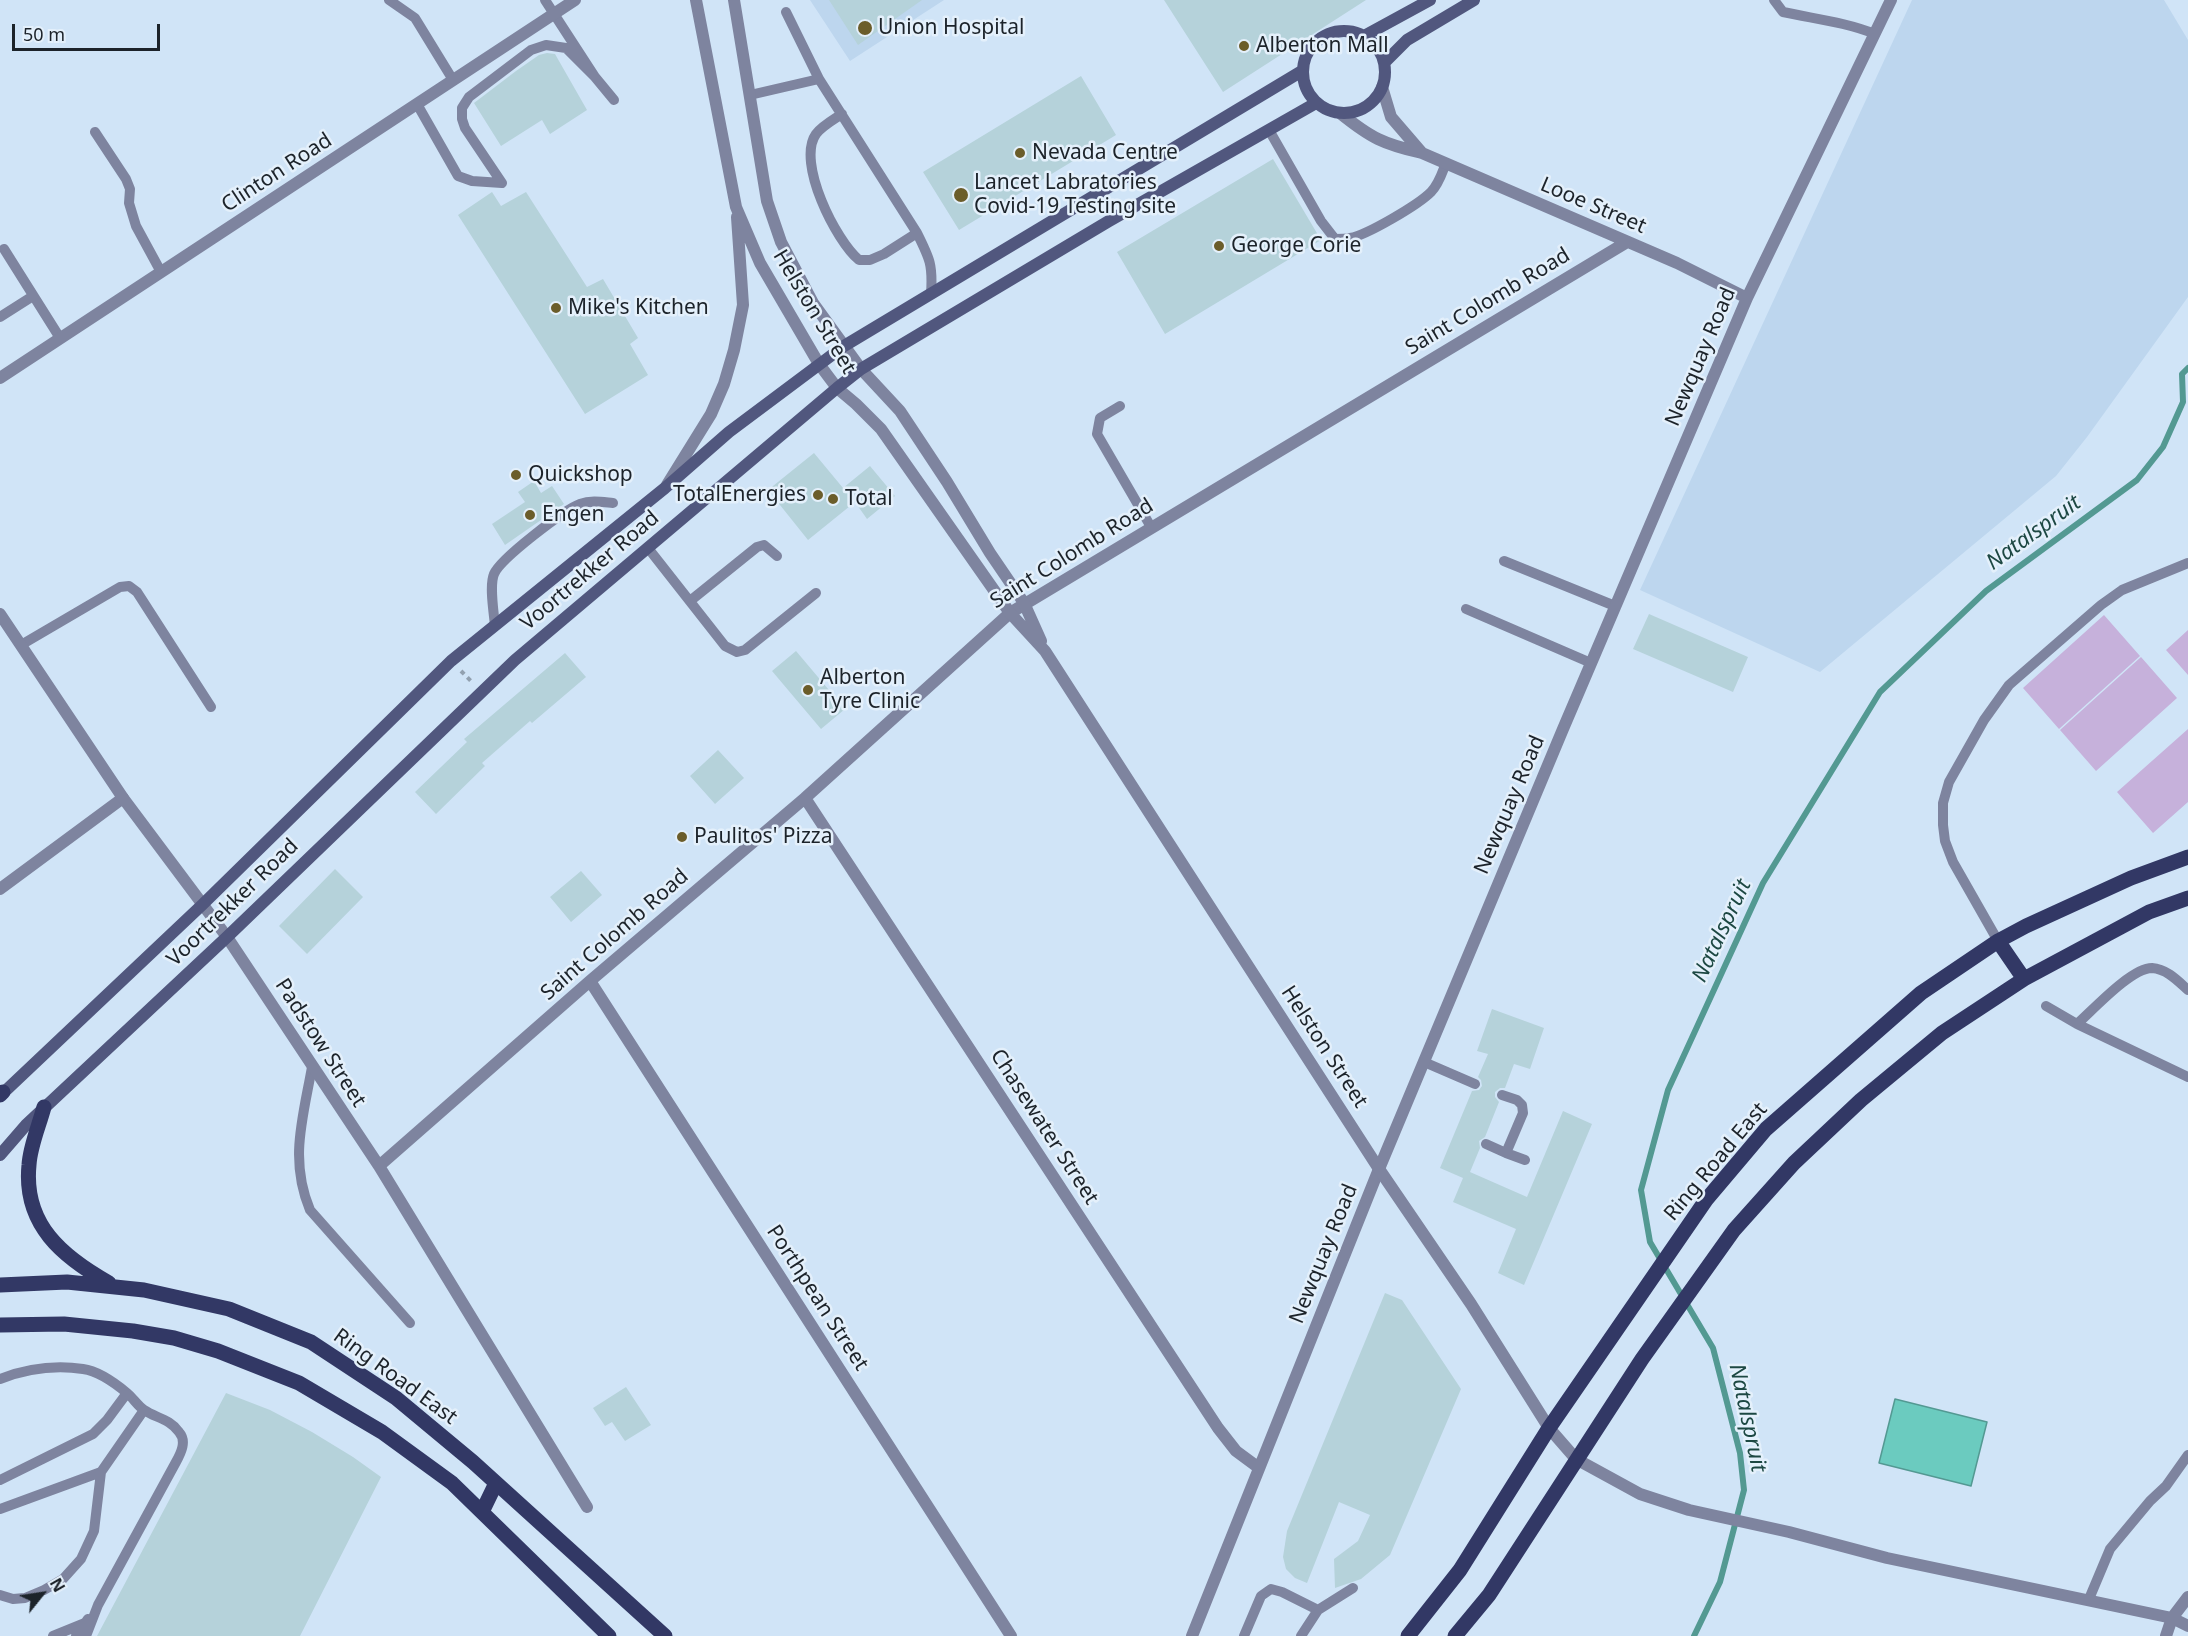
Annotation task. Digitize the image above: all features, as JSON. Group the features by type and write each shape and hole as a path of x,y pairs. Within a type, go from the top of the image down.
{"main road":[{"path":"1364,36 1383,28 1430,0"},
{"path":"1384,63 1407,40 1474,0"},
{"path":"1344,31 1364,36 1377,48 1384,63 1385,75 1382,87 1372,102 1357,111 1340,113 1327,110 1316,103 1306,89 1302,71 1308,51 1323,36 1344,31"},
{"name":"Voortrekker Road","path":"1,1094 202,905 451,661 665,488 729,432 844,346 1302,71"},
{"name":"Voortrekker Road","path":"0,1155 44,1107 227,937 515,660 837,388 861,369 1109,221 1316,103"},
{"name":"Ring Road East","path":"1408,1636 1460,1570 1549,1428 1706,1200 1766,1129 1921,993 1998,941 2131,878 2188,857"},
{"path":"1455,1636 1490,1595 1642,1359 1734,1230 1794,1163 1861,1100 1942,1033 2024,979 2149,912 2188,898"},
{"path":"1998,941 2024,979"},
{"path":"44,1107 29,1165 30,1193 35,1216 50,1238 68,1257 115,1287"},
{"name":"Ring Road East","path":"0,1285 67,1282 144,1290 230,1309 311,1342 396,1398 496,1483 665,1636"},
{"path":"0,1325 64,1324 174,1338 218,1351 299,1383 382,1432 452,1483 609,1636"},
{"path":"482,1512 496,1483"}],"street":[{"name":"Clinton Road","path":"0,378 575,0"},
{"name":"Helston Street","path":"696,0 736,207 760,263 819,364 837,388 881,429 1010,613 1045,651"},
{"name":"Helston Street","path":"734,0 767,201 781,242 813,303 861,369 900,411 947,482 990,553 1024,603 1045,651 1379,1169 1471,1304 1549,1428 1576,1459"},
{"name":"Newquay Road","path":"1192,1636 1379,1169 1591,663 1747,298 1891,0"},
{"name":"Looe Street","path":"1382,87 1391,117 1422,153"},
{"name":"Looe Street","path":"1340,113 1368,136 1394,147 1422,153 1446,163 1677,263 1747,298"},
{"path":"665,488 711,414 724,384 734,350 743,304 736,207"},
{"name":"Saint Colomb Road","path":"379,1166 590,981 805,798 1010,613 1627,242"},
{"name":"Padstow Street","path":"0,614 123,798 227,937 379,1166 587,1507"},
{"path":"0,889 123,798"},
{"name":"Chasewater Street","path":"805,798 1218,1428 1236,1451 1259,1468"},
{"name":"Porthpean Street","path":"590,981 1011,1636"},
{"path":"1576,1459 1640,1494 1689,1510 1789,1532 1887,1558 2172,1618 2188,1626"},
{"path":"2166,1636 2172,1618 2188,1597"}],"lane":[{"path":"389,0 415,18 453,80"},
{"path":"545,0 595,77"},
{"path":"1774,0 1783,12 1825,18 1853,25 1875,34"},
{"path":"786,12 819,79 917,233 930,258 933,272 931,294"},
{"path":"417,104 458,176 472,182 502,183 465,128 462,108 469,97 531,50 546,45 566,48 614,100"},
{"path":"750,95 819,79"},
{"path":"842,114 815,135 810,154 821,200 837,234 849,252 859,260 870,261 917,233"},
{"path":"1269,130 1321,221 1335,239 1358,235 1402,212 1431,192 1438,183 1446,163"},
{"path":"95,132 126,179 130,189 129,203 136,226 161,272"},
{"path":"4,249 60,338"},
{"path":"0,317 33,296"},
{"path":"1120,406 1100,418 1096,434 1151,527"},
{"path":"495,626 492,579 499,565 540,531 577,505 594,501 613,502"},
{"path":"690,601 757,547 768,546 777,556"},
{"path":"648,548 725,646 737,652 745,650 816,593"},
{"path":"1504,561 1616,606"},
{"path":"1998,941 1953,862 1945,841 1942,825 1943,803 1948,782 1984,720 2009,685 2101,605 2122,590 2188,563"},
{"path":"21,645 120,587 129,586 137,592 211,707"},
{"path":"1466,609 1591,663"},
{"path":"2077,1024 2135,973 2151,968 2169,973 2188,990"},
{"path":"2046,1006 2077,1024 2188,1077"},
{"path":"1424,1062 1475,1084"},
{"path":"312,1067 297,1148 299,1178 303,1193 310,1210 410,1323"},
{"path":"1502,1095 1517,1100 1522,1105 1523,1113 1506,1153"},
{"path":"1486,1144 1525,1160"},
{"path":"0,1378 58,1367 84,1369 98,1373 127,1393 144,1410 165,1419 181,1433 183,1447 98,1605 86,1636"},
{"path":"0,1480 93,1434 107,1420 127,1393"},
{"path":"0,1595 13,1599 25,1598 44,1590 63,1579 81,1559 94,1532 101,1472 144,1410"},
{"path":"2089,1599 2110,1550 2150,1501 2166,1486 2188,1455"},
{"path":"0,1509 101,1472"},
{"path":"1301,1636 1318,1610 1353,1588"},
{"path":"1244,1636 1261,1596 1271,1589 1318,1610"},
{"path":"76,1636 98,1605"},
{"path":"53,1636 85,1623"}],"path":[{"path":"451,661 482,692"}],"shaded area":[{"name":"Union Hospital","path":"810,0 944,0 850,61"},
{"path":"1912,0 2164,0 2188,40 2188,297 2087,437 2056,476 1820,672 1640,590"},
{"path":"2104,615 2140,656 2059,729 2023,688"},
{"path":"2188,630 2188,675 2166,650"},
{"path":"2141,657 2177,698 2096,771 2060,730"},
{"path":"2188,729 2188,802 2153,833 2117,792"},
{"path":"1895,1399 1987,1422 1971,1486 1879,1463"}],"building":[{"path":"829,0 922,0 858,45"},
{"name":"Alberton Mall","path":"1164,0 1366,0 1223,92"},
{"path":"555,54 587,110 550,134 542,120 501,146 474,103 539,55"},
{"name":"Nevada Centre","path":"1081,76 1116,135 959,230 923,172"},
{"name":"George Corie","path":"1273,159 1321,240 1165,334 1117,252"},
{"path":"492,192 501,206 526,192 587,287 603,279 638,338 630,344 648,375 585,414 458,215"},
{"name":"Total","path":"814,453 843,488 870,466 895,496 867,519 855,502 808,540 768,490"},
{"path":"534,481 541,493 552,486 564,504 505,545 492,524 525,502 518,492"},
{"path":"1649,614 1748,657 1733,692 1633,649"},
{"name":"Alberton Tyre Clinic","path":"796,651 845,709 821,729 772,671"},
{"path":"565,653 586,677 482,763 485,766 436,814 415,792 467,742 464,739"},
{"path":"718,750 744,778 715,804 690,776"},
{"path":"335,869 363,897 307,954 279,926"},
{"path":"581,871 602,895 571,922 550,897"},
{"path":"1492,1009 1544,1028 1530,1069 1514,1064 1505,1088 1500,1088 1495,1092 1495,1097 1499,1102 1485,1137 1479,1141 1480,1148 1470,1172 1527,1197 1563,1111 1592,1124 1524,1285 1498,1273 1516,1229 1453,1202 1463,1178 1440,1168 1472,1091 1479,1090 1482,1086 1478,1077 1488,1054 1477,1051"},
{"path":"1385,1293 1402,1300 1461,1389 1390,1555 1361,1579 1335,1588 1334,1559 1358,1541 1370,1515 1339,1502 1307,1583 1295,1578 1286,1569 1283,1557 1287,1531"},
{"path":"626,1387 651,1425 625,1441 612,1422 605,1426 593,1408"},
{"path":"226,1393 270,1410 312,1432 381,1477 300,1636 97,1636"}],"waterway":[{"name":"Natalspruit","path":"1694,1636 1720,1582 1744,1490 1740,1453 1713,1348 1650,1242 1641,1190 1668,1090 1763,883 1880,692 1986,591 2137,480 2163,447 2183,402 2182,374 2188,368"}],"place":[{"name":"Union Hospital","path":"865,28"},
{"name":"Alberton Mall","path":"1244,46"},
{"name":"Nevada Centre","path":"1020,153"},
{"name":"Lancet Labratories Covid-19 Testing site","path":"961,195"},
{"name":"George Corie","path":"1219,246"},
{"name":"Mike's Kitchen","path":"556,308"},
{"name":"Quickshop","path":"516,475"},
{"name":"TotalEnergies","path":"818,495"},
{"name":"Total","path":"833,499"},
{"name":"Engen","path":"530,515"},
{"name":"Alberton Tyre Clinic","path":"808,690"},
{"name":"Paulitos' Pizza","path":"682,837"}]}
